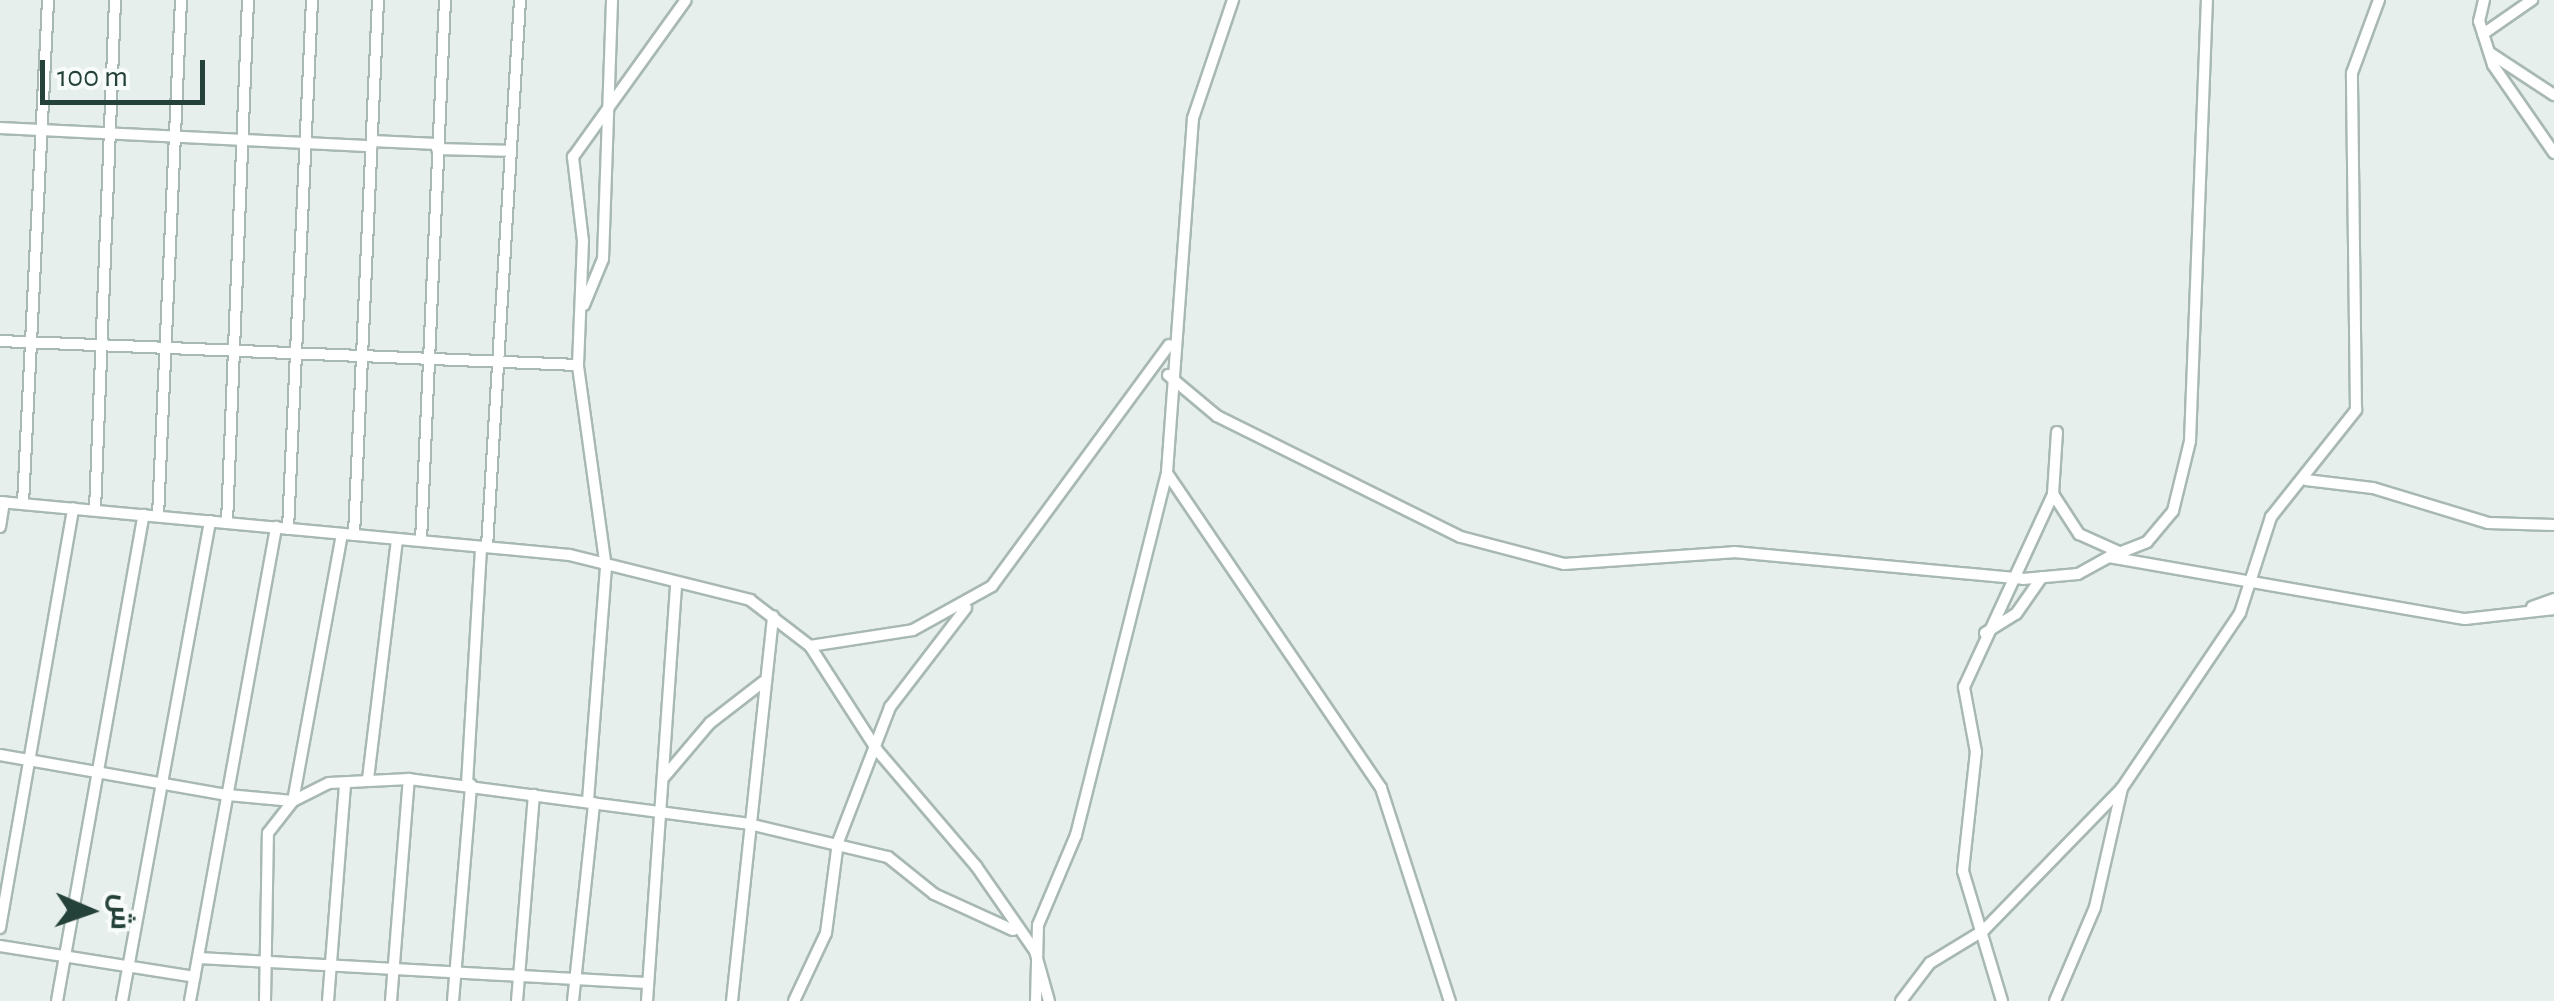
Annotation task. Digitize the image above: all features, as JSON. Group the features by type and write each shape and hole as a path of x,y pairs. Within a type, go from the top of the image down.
{"street":[{"path":"23,503 48,0"},
{"path":"95,510 115,0"},
{"path":"158,516 181,0"},
{"path":"227,523 230,352 244,140 248,0"},
{"path":"190,1001 282,528 312,0"},
{"path":"265,1001 268,833 293,801 348,534 363,356 378,0"},
{"path":"421,542 445,0"},
{"path":"453,1001 500,362 520,0"},
{"path":"580,319 602,260 612,0"},
{"path":"680,14 686,0"},
{"path":"573,1001 606,568 578,365 580,319 573,157 609,101 696,0"},
{"path":"1036,1001 1035,951 1103,738 1137,564 1167,473 1168,375 1193,118 1233,0"},
{"path":"1168,375 1217,416 1512,554 1588,564 1734,552 2012,578 2078,574 2147,542 2172,511 2190,441 2207,0"},
{"path":"1900,1001 1930,962 1984,930 2122,788 2240,613 2271,517 2306,480 2356,410 2352,73 2380,0"},
{"path":"2484,0 2483,34 2489,53 2554,153"},
{"path":"2483,34 2532,0"},
{"path":"2489,53 2554,95"},
{"path":"0,128 510,151"},
{"path":"794,1001 826,933 838,842 913,670 1142,390 1172,340"},
{"path":"0,341 578,365"},
{"path":"2002,1001 1984,930 1963,871 1976,752 1964,687 1984,634 2054,494 2057,432"},
{"path":"1167,473 1380,788 1450,1001"},
{"path":"2306,480 2373,488 2436,514 2551,528"},
{"path":"2054,494 2079,534 2114,555 2248,586 2465,619 2554,609"},
{"path":"0,527 2,502 484,547 606,568 676,587 750,600 810,646 877,750 976,866 1018,933 1035,951 1049,1001"},
{"path":"0,928 32,760 72,508"},
{"path":"56,1001 144,515"},
{"path":"122,1001 210,521"},
{"path":"368,779 397,540"},
{"path":"1984,634 2016,614 2042,577"},
{"path":"646,1001 676,587"},
{"path":"810,646 914,630 973,599"},
{"path":"2502,616 2554,599"},
{"path":"732,1001 773,616"},
{"path":"664,777 710,722 763,682"},
{"path":"0,754 228,795 293,801 368,779 409,779 750,824 888,857 934,894 1018,933"},
{"path":"391,1001 409,779"},
{"path":"328,1001 346,784"},
{"path":"2056,1001 2095,907 2122,788"},
{"path":"517,1001 534,795"},
{"path":"0,946 196,978"},
{"path":"199,958 646,983"}]}
